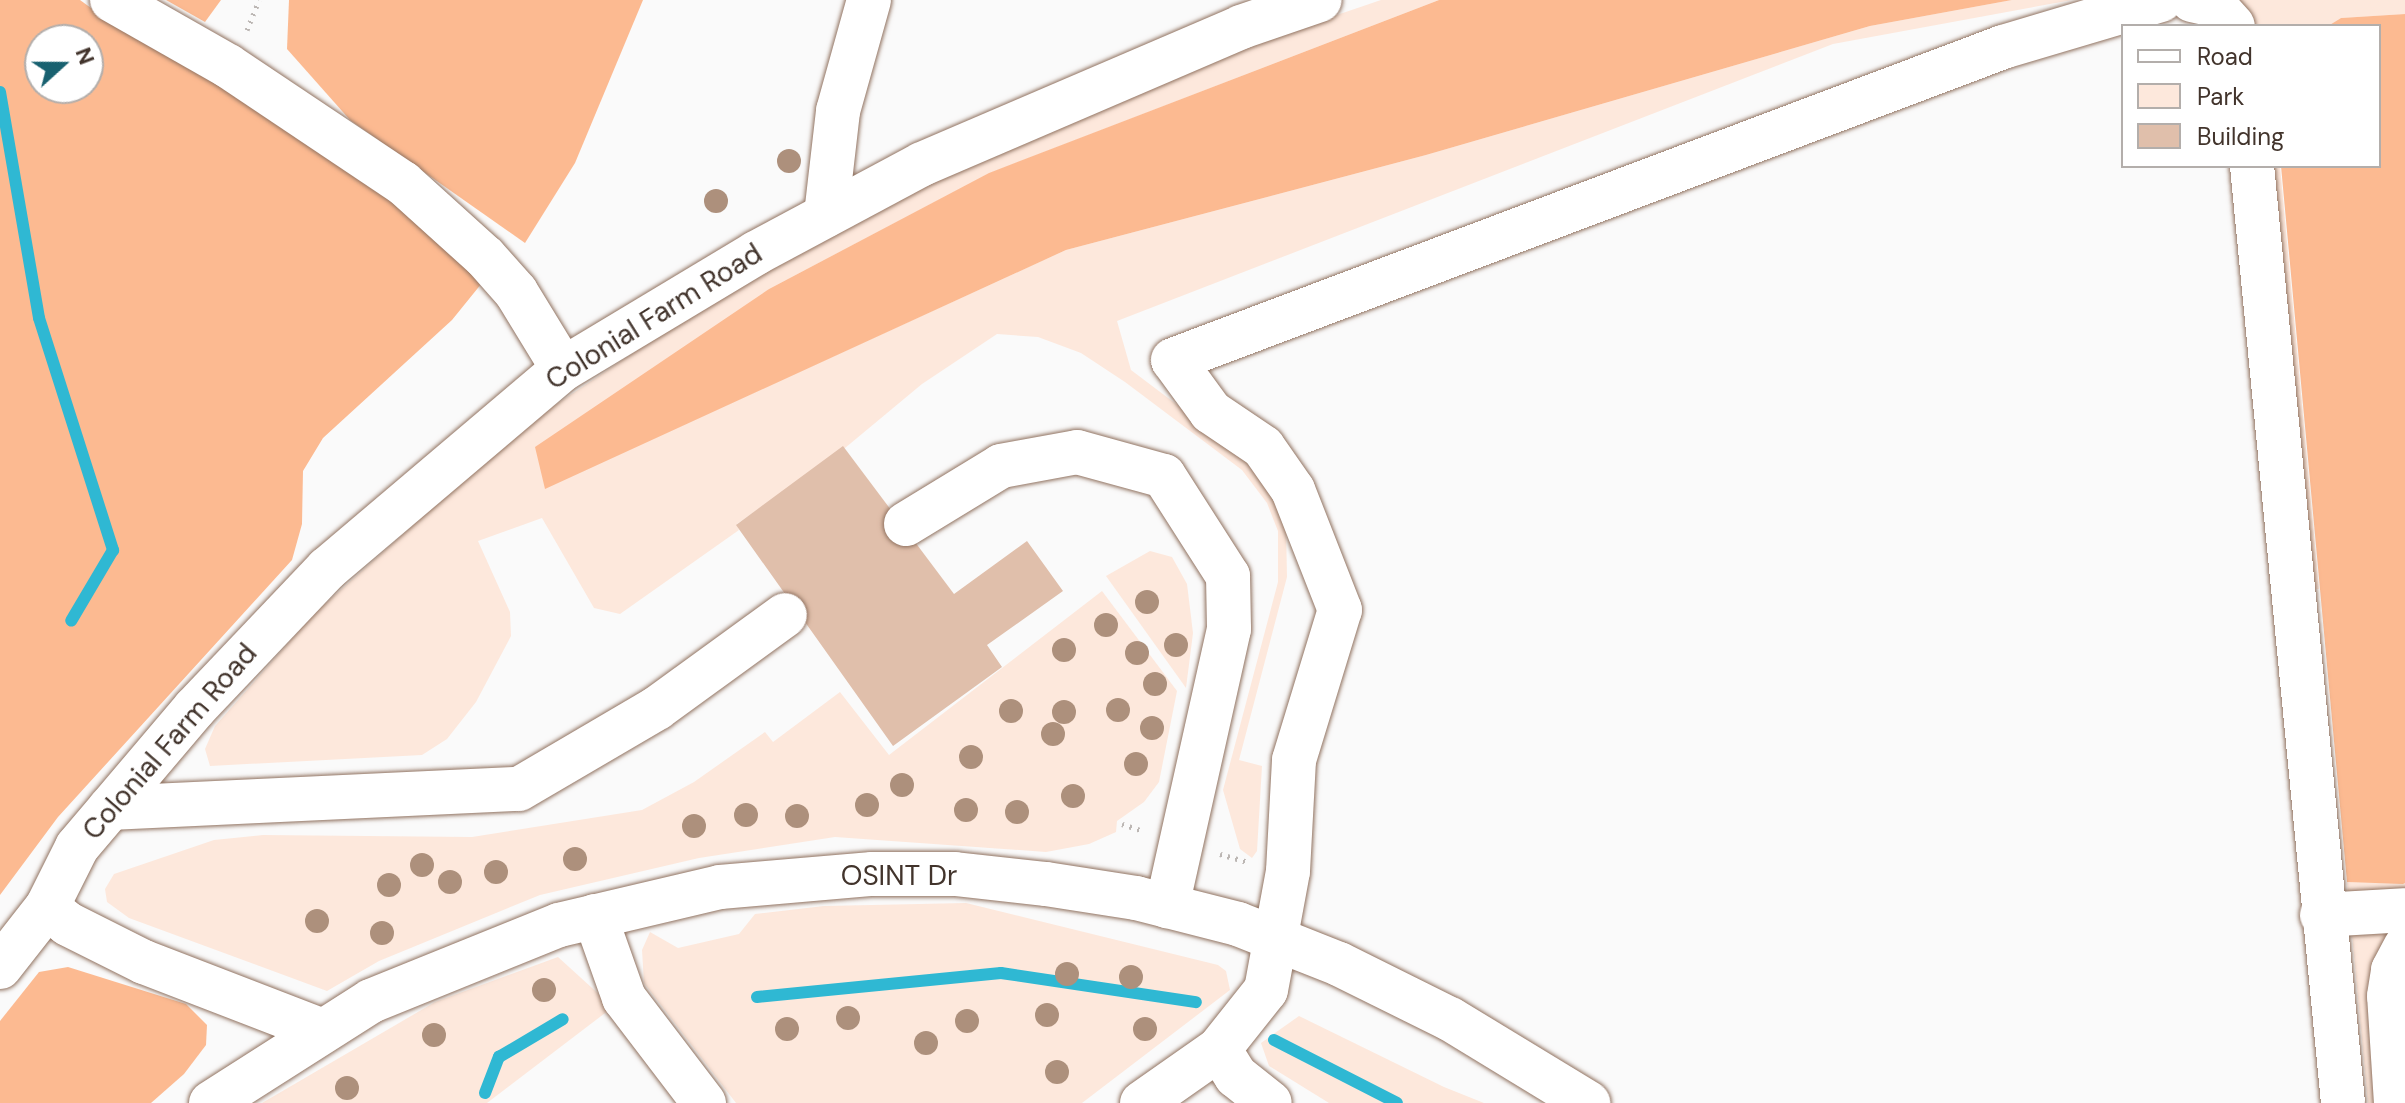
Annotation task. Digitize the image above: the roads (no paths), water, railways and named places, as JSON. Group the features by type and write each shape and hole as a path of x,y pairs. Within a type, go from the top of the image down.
{"street":[{"path":"112,0 228,66 403,183 485,257 516,292 563,369"},
{"path":"826,215 838,111 869,0"},
{"name":"Colonial Farm Road","path":"0,967 47,907 77,847 195,708 327,569 563,369 826,215 1033,113 1320,0"},
{"path":"1142,1103 1219,1049 1266,990 1288,871 1294,760 1340,610 1293,490 1263,447 1211,412 1173,360 2003,47 2161,0"},
{"path":"2192,0 2214,5 2231,24"},
{"path":"2252,168 2322,915 2343,1103"},
{"path":"906,524 1001,466 1077,452 1164,476 1228,576 1229,629 1167,906"},
{"path":"110,808 519,789 657,708 785,615"},
{"name":"OSINT Dr","path":"211,1103 320,1030 418,979 559,925 720,887 872,874 955,874 1167,906 1276,937 1450,1019 1588,1103"},
{"path":"47,907 68,924 144,962 320,1030"},
{"path":"2322,915 2405,910"},
{"path":"595,916 624,998 704,1103"},
{"path":"2396,1103 2389,996 2405,947"},
{"path":"1219,1049 1236,1076 1270,1103"}],"waterway":[{"path":"0,92 39,318 113,550 71,621"},
{"path":"757,997 1001,973 1196,1002"},
{"path":"485,1093 499,1057 563,1019"},
{"path":"1274,1040 1397,1103"}]}
